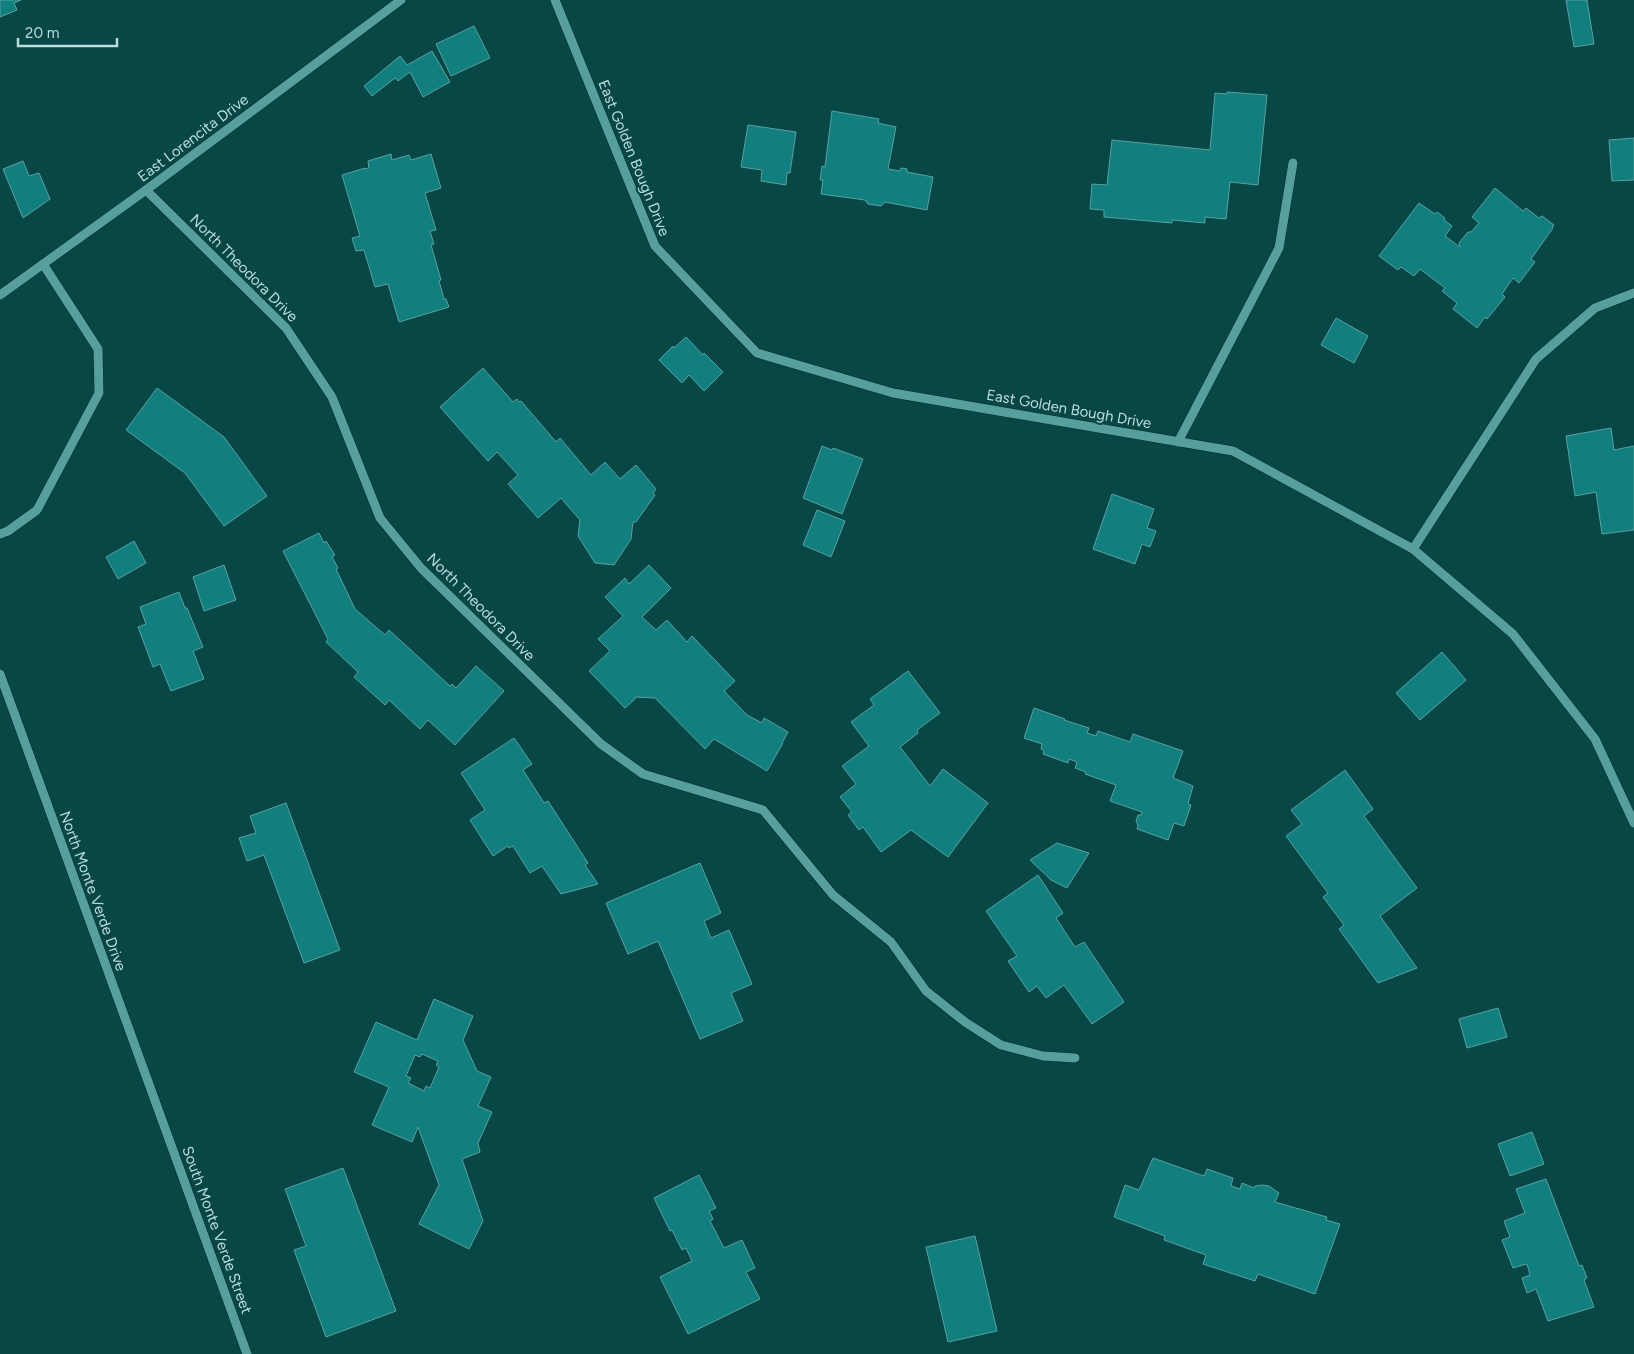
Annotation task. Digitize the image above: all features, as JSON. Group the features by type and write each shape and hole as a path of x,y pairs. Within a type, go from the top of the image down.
{"street":[{"name":"East Lorencita Drive","path":"0,295 146,190 401,0"},
{"name":"East Golden Bough Drive","path":"555,0 655,246 757,353 893,393 1233,451 1413,549 1513,634 1595,739 1634,823"},
{"path":"1178,442 1279,248 1293,163"},
{"name":"North Theodora Drive","path":"146,190 286,328 332,397 380,518 421,568 601,744 644,774 763,810 833,895 891,942 926,991 965,1022 1001,1045 1043,1056 1075,1058"},
{"path":"0,534 8,531 36,510 99,393 98,349 43,264"},
{"path":"1413,549 1536,359 1595,308 1634,293"},
{"name":"North Monte Verde Drive","path":"0,674 161,1117"},
{"name":"South Monte Verde Street","path":"161,1117 247,1354"}],"building":[{"path":"0,0 21,0 14,3 17,10 0,17"},
{"path":"1566,0 1587,0 1594,44 1574,47"},
{"path":"474,26 490,58 451,76 436,44"},
{"path":"432,51 450,82 423,97 410,72 398,81 395,78 372,96 364,86 400,56 407,65"},
{"path":"1227,92 1267,95 1258,185 1230,182 1226,219 1205,217 1205,223 1172,220 1172,223 1104,217 1104,210 1090,209 1092,184 1107,185 1112,140 1210,150 1215,93 1227,94"},
{"path":"832,111 879,119 878,123 896,127 888,169 900,171 901,168 907,169 907,172 933,177 927,210 885,202 881,206 868,204 865,200 821,194 823,180 820,180 822,166 825,167"},
{"path":"748,125 796,132 790,173 787,173 786,185 761,181 762,170 741,167"},
{"path":"1634,138 1634,180 1612,181 1609,140"},
{"path":"391,154 392,160 409,155 411,160 431,154 441,188 425,193 436,230 430,231 434,244 431,245 441,280 439,281 444,299 446,299 449,307 399,322 388,284 375,287 364,250 356,251 352,238 360,236 342,175 369,168 368,161"},
{"path":"23,161 29,176 39,173 50,199 23,218 3,169"},
{"path":"1495,188 1523,211 1526,208 1539,218 1542,216 1554,225 1531,259 1535,262 1519,283 1513,278 1502,294 1505,297 1477,328 1453,309 1457,303 1442,291 1445,288 1420,269 1414,276 1401,267 1398,270 1379,256 1419,203 1435,214 1437,212 1445,218 1444,220 1452,226 1445,236 1460,247 1459,243 1479,223 1472,217"},
{"path":"1336,318 1368,336 1354,363 1321,345"},
{"path":"686,337 723,372 704,391 689,375 682,383 659,360 673,346 674,348"},
{"path":"483,368 513,402 517,399 519,402 521,401 556,442 560,438 591,475 605,462 620,479 636,465 656,489 653,493 655,495 636,522 633,522 631,539 614,565 595,563 578,536 580,520 561,498 538,518 508,484 518,475 497,452 488,461 440,407"},
{"path":"157,388 224,437 267,496 224,526 185,473 126,430"},
{"path":"1611,428 1614,450 1634,446 1634,530 1602,534 1596,492 1575,496 1566,436"},
{"path":"822,446 863,459 842,514 803,498"},
{"path":"1112,494 1154,509 1147,528 1156,531 1150,547 1142,544 1135,564 1093,549"},
{"path":"817,510 845,521 831,557 803,545"},
{"path":"319,533 324,543 326,541 335,555 332,557 338,568 336,569 355,609 385,635 389,630 450,686 452,684 456,688 476,666 504,691 455,745 428,720 420,729 389,700 385,705 354,677 358,672 326,642 328,639 283,551"},
{"path":"134,541 146,563 118,579 106,557"},
{"path":"224,565 236,600 204,611 193,577"},
{"path":"649,565 671,588 642,617 656,630 667,620 687,642 692,636 735,681 724,691 747,715 762,723 764,718 788,732 767,771 714,739 705,749 655,698 635,697 625,708 589,671 610,651 598,639 623,616 605,597 625,578 629,584"},
{"path":"179,592 203,647 193,651 204,679 171,691 160,664 153,667 138,627 146,624 140,607"},
{"path":"1442,652 1466,680 1420,720 1396,693"},
{"path":"908,671 940,713 917,730 918,733 900,747 930,786 943,769 988,803 948,857 911,830 881,852 863,827 859,830 848,815 852,812 840,797 856,784 842,766 869,746 851,722 874,705 870,699"},
{"path":"1034,708 1089,728 1087,733 1096,736 1098,731 1130,742 1133,734 1183,751 1173,778 1193,786 1188,804 1191,805 1184,826 1174,823 1168,840 1137,829 1136,821 1138,815 1141,815 1142,812 1110,801 1116,785 1085,774 1086,772 1075,768 1077,762 1069,759 1068,763 1043,754 1042,744 1024,738"},
{"path":"514,738 532,764 523,770 544,803 548,801 588,863 585,865 598,884 561,894 542,866 530,873 513,846 509,848 508,846 493,856 470,820 485,810 461,773"},
{"path":"1345,770 1373,809 1364,816 1417,888 1380,916 1417,968 1378,983 1339,929 1344,925 1323,897 1328,893 1286,836 1302,824 1291,810"},
{"path":"286,803 340,950 304,963 264,855 247,861 239,838 256,833 250,816"},
{"path":"1057,843 1089,853 1067,888 1051,880 1030,860"},
{"path":"700,863 721,913 704,921 711,938 729,930 752,984 731,993 743,1021 700,1039 658,941 628,954 606,903"},
{"path":"1038,875 1063,913 1056,918 1075,947 1084,942 1124,1002 1092,1024 1064,985 1046,998 1037,986 1029,992 1008,961 1017,956 986,911"},
{"path":"434,999 473,1016 463,1040 477,1071 491,1077 478,1106 492,1112 478,1143 480,1152 462,1159 483,1221 469,1249 419,1224 439,1185 418,1127 412,1142 372,1125 389,1087 354,1072 376,1022 417,1040","holes":["422,1054 438,1061 436,1065 439,1067 430,1088 426,1086 424,1091 408,1083 411,1078 406,1076 415,1055 420,1057"]},
{"path":"1498,1008 1507,1037 1467,1048 1459,1019"},
{"path":"1532,1132 1544,1164 1510,1176 1498,1144"},
{"path":"1153,1158 1204,1176 1207,1169 1233,1178 1231,1186 1240,1189 1242,1183 1254,1188 1255,1186 1262,1185 1269,1186 1279,1193 1275,1202 1327,1217 1326,1220 1340,1224 1315,1294 1258,1274 1255,1281 1203,1264 1206,1255 1164,1240 1165,1236 1114,1217 1125,1185 1139,1190"},
{"path":"343,1168 396,1311 326,1337 294,1250 306,1246 285,1189"},
{"path":"699,1175 716,1208 709,1211 713,1219 710,1221 724,1248 742,1240 755,1268 746,1272 760,1299 688,1334 660,1277 692,1261 686,1248 682,1250 672,1230 670,1231 654,1198"},
{"path":"1546,1179 1579,1266 1582,1265 1587,1278 1584,1280 1594,1307 1548,1321 1536,1289 1527,1293 1522,1278 1530,1275 1527,1264 1513,1268 1502,1240 1510,1237 1504,1221 1525,1213 1516,1189"},
{"path":"975,1236 997,1331 948,1342 926,1247"}]}
